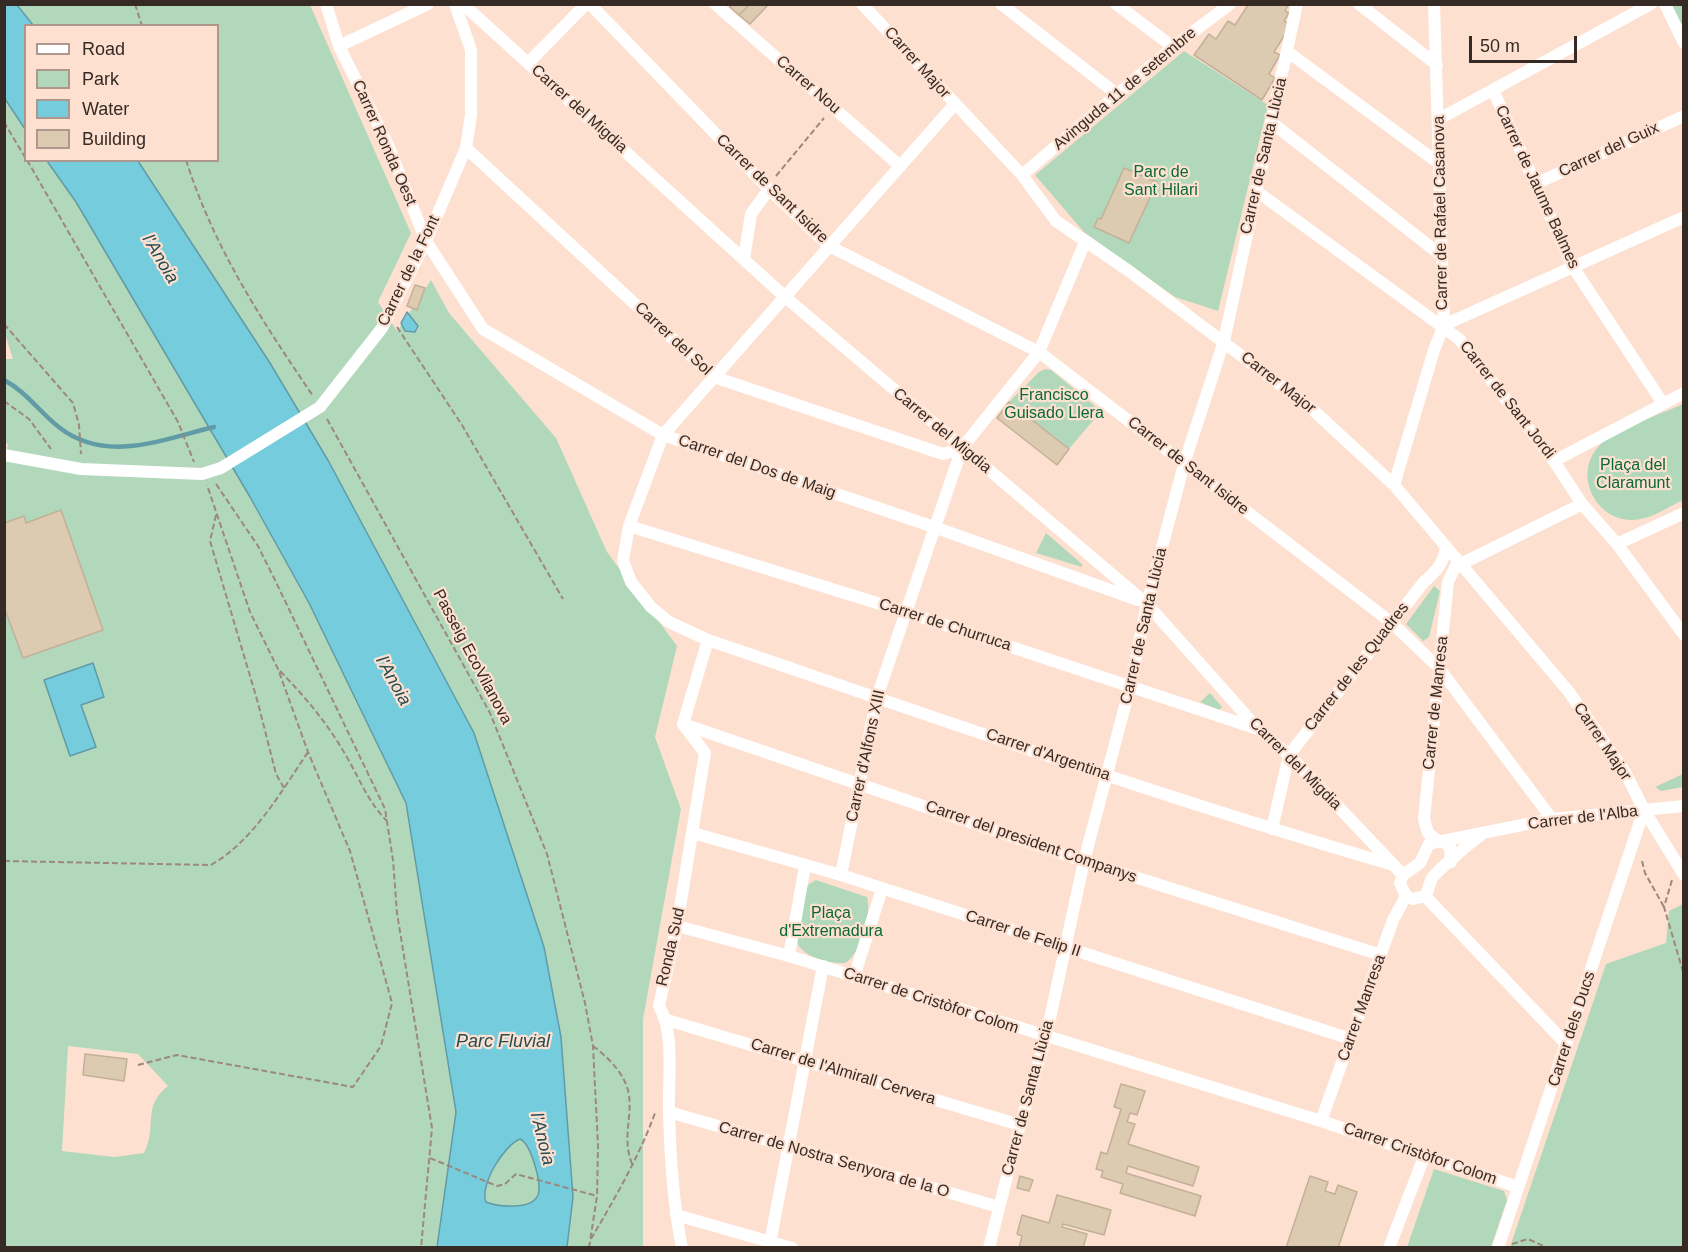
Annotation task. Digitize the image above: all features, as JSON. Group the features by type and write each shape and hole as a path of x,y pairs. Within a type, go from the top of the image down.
{"street":[{"name":"Carrer Ronda Oest","path":"326,4 339,46 388,145 426,241"},
{"path":"339,46 428,4"},
{"name":"Carrer de la Font","path":"4,455 81,469 202,474 221,468 319,407 382,328 426,241 466,148 471,115 471,50 455,4"},
{"name":"Carrer del Migdia","path":"463,4 784,296 1147,604 1259,730 1289,755 1390,864 1403,875"},
{"path":"528,63 588,4"},
{"name":"Carrer de Sant Isidre","path":"588,4 769,189 829,246 1040,352 1392,623 1439,668 1552,819"},
{"name":"Carrer Nou","path":"715,4 900,166"},
{"name":"Carrer Major","path":"862,4 876,9 955,104 1022,175 1056,221 1224,341 1312,410 1394,485 1569,692 1625,772 1644,810 1680,871"},
{"path":"1001,4 1118,95"},
{"path":"1116,4 1173,46"},
{"name":"Carrer de Santa Llùcia","path":"989,1248 1020,1125 1046,1037 1084,861 1130,687 1147,604 1185,464 1224,341 1297,4"},
{"path":"1359,4 1437,65"},
{"name":"Carrer de Rafael Casanova","path":"1394,485 1434,350 1444,325 1441,165 1434,4"},
{"path":"1439,119 1651,4"},
{"path":"1665,4 1683,43"},
{"name":"Avinguda 11 de setembre","path":"1022,175 1173,46 1229,5"},
{"path":"1288,52 1441,165"},
{"name":"Carrer de Jaume Balmes","path":"1493,90 1573,267 1662,402"},
{"path":"663,435 955,104"},
{"name":"Carrer del Guix","path":"1535,184 1683,116"},
{"path":"1271,122 1442,256"},
{"name":"Carrer del Sol","path":"466,148 714,377 943,454 962,448"},
{"path":"744,259 751,214 769,189"},
{"name":"Carrer de Sant Jordi","path":"1255,190 1444,325 1460,339 1554,461 1582,504 1617,544 1683,635"},
{"path":"1444,325 1683,217"},
{"name":"Carrer del Dos de Maig","path":"426,241 483,329 663,435 934,527 1147,604"},
{"name":"Carrer d'Alfons XIII","path":"841,875 877,697 962,448 1040,352 1085,242"},
{"path":"1554,461 1662,402 1683,393"},
{"name":"Carrer d'Argentina","path":"663,435 629,526 623,561 631,582 660,615 689,633 1108,776 1272,830 1390,864"},
{"path":"1460,563 1582,504"},
{"path":"1617,544 1683,513"},
{"name":"Carrer de Churruca","path":"629,526 906,612 1259,730"},
{"name":"Carrer de les Quadres","path":"1272,830 1289,755 1423,583 1445,560 1446,547"},
{"name":"Carrer de Manresa","path":"1451,862 1450,847 1428,833 1425,819 1448,582 1460,563"},
{"path":"1423,583 1439,578 1448,582"},
{"path":"683,724 708,640"},
{"name":"Carrer del president Companys","path":"683,724 1084,861 1381,955"},
{"name":"Ronda Sud","path":"682,1248 663,1109 667,1020 659,1006 677,926 705,753 683,724"},
{"name":"Carrer de l'Alba","path":"1440,841 1552,819 1683,806"},
{"name":"Carrer dels Ducs","path":"1499,1244 1644,810"},
{"name":"Carrer de Felip II","path":"693,833 841,875 1351,1039"},
{"name":"Carrer de l'Alba","path":"1425,896 1433,876 1451,862 1466,845 1483,833"},
{"path":"1440,841 1429,844 1420,863 1403,875 1400,883 1406,896 1413,899 1425,896 1567,1045"},
{"path":"789,956 805,866"},
{"path":"854,977 882,889"},
{"name":"Carrer Manresa","path":"1321,1121 1393,920 1406,896"},
{"name":"Carrer de Cristòfor Colom","path":"677,926 823,966 1321,1121"},
{"path":"770,1244 823,966"},
{"name":"Carrer de l'Almirall Cervera","path":"667,1020 1020,1125"},
{"name":"Carrer de Nostra Senyora de la O","path":"663,1109 999,1208"},
{"name":"Carrer Cristòfor Colom","path":"1321,1121 1518,1187"},
{"path":"1389,1248 1424,1157"},
{"path":"676,1215 770,1244 792,1248"}],"path":[{"path":"135,4 141,24"},
{"path":"769,189 774,179 833,107"},
{"path":"4,123 24,157"},
{"path":"27,162 178,422 190,454"},
{"name":"Passeig EcoVilanova","path":"187,162 201,206 251,304 319,407 490,713 547,854 593,1046 598,1146 597,1196 589,1248"},
{"path":"389,314 462,425 563,599"},
{"path":"4,324 73,403 79,425 81,457"},
{"path":"4,401 29,419 54,451"},
{"path":"138,1065 177,1055 353,1087 381,1046 392,1003 350,851 308,752 279,669 250,612 202,474"},
{"path":"202,474 216,484 258,546 334,700 385,809 389,823 397,913 432,1128 421,1248"},
{"path":"217,513 210,541 258,703 276,774 284,788"},
{"path":"279,669 318,711 349,760 372,806 389,823"},
{"path":"4,861 210,865 230,854 284,788 308,752"},
{"path":"1641,859 1645,873 1664,907 1683,975"},
{"path":"1664,907 1680,871"},
{"path":"593,1046 607,1056 624,1081 629,1095 626,1148 632,1164"},
{"path":"590,1241 647,1134 663,1109"},
{"path":"430,1158 497,1186 505,1184 516,1174 597,1196"},
{"path":"1499,1244 1513,1245 1528,1239 1548,1248"}],"green space":[{"path":"17,5 310,5 411,233 378,302 397,331 431,280 449,313 556,438 607,552 677,646 655,737 681,809 643,1019 643,1247 567,1247 573,1197 561,1036 544,947 329,462 270,363 139,162 219,162 219,24 32,24"},
{"path":"1670,5 1683,5 1683,31"},
{"name":"Parc de Sant Hilari","path":"1184,51 1268,105 1218,311 1175,297 1084,232 1035,175"},
{"path":"4,99 24,128 24,162 48,162 76,202 250,497 309,603 406,803 457,1112 437,1247 5,1247 4,464 8,444 4,442 4,359 13,359 4,331","holes":["68,1046 138,1054 168,1086 160,1094 152,1109 150,1134 144,1153 114,1157 62,1151"]},
{"name":"Francisco Guisado Llera","path":"1045,369 1051,370 1101,411 1069,449 1009,402 1039,372"},
{"name":"Plaça del Claramunt","path":"1683,404 1683,500 1652,516 1639,519 1619,518 1608,513 1599,505 1588,483 1591,458 1598,447 1605,440 1626,428"},
{"path":"1046,533 1082,564 1082,567 1036,553"},
{"path":"1434,586 1440,591 1429,637 1423,641 1406,624"},
{"path":"1210,693 1222,707 1219,710 1200,702"},
{"path":"1683,774 1683,787 1661,791 1655,787"},
{"name":"Plaça d'Extremadura","path":"816,880 867,897 868,913 864,933 856,951 845,963 831,962 809,955 796,940 805,889"},
{"path":"1681,905 1684,906 1683,1247 1510,1247 1606,964 1666,943 1669,911"},
{"path":"520,1139 528,1148 535,1164 538,1194 535,1199 522,1205 506,1206 486,1202 486,1186 494,1167 507,1150"},
{"path":"1434,1169 1504,1191 1507,1200 1491,1247 1407,1247"}],"water":[{"path":"4,5 17,5 32,24 24,24 24,128 5,99"},
{"name":"Parc Fluvial","path":"48,162 139,162 270,363 329,462 474,733 544,947 561,1037 573,1197 567,1247 437,1247 456,1112 406,803 309,603 250,497 76,202","holes":["520,1139 528,1148 535,1164 539,1189 535,1200 514,1206 486,1202 486,1186 500,1157"]},
{"path":"407,312 418,326 415,332 405,331 401,323"},
{"path":"93,663 104,697 81,705 96,747 70,756 44,680"}],"building":[{"path":"732,4 750,4 739,15 730,7"},
{"path":"750,4 769,4 750,24 739,15"},
{"path":"1289,4 1285,11 1289,13 1284,21 1289,24 1288,30 1274,52 1280,55 1269,74 1275,78 1262,100 1194,55 1209,34 1216,39 1228,21 1235,25 1248,5"},
{"path":"1124,168 1157,182 1129,243 1094,227 1098,218 1101,219"},
{"path":"415,285 425,288 417,310 407,306"},
{"path":"1009,402 1069,449 1057,465 997,418"},
{"path":"61,510 103,630 23,658 4,607 4,523 24,516 26,523"},
{"path":"85,1054 127,1059 124,1081 83,1075"},
{"path":"1121,1084 1145,1091 1137,1115 1130,1113 1127,1122 1135,1124 1128,1144 1199,1167 1193,1186 1128,1166 1126,1173 1201,1196 1195,1216 1120,1193 1123,1184 1101,1177 1103,1171 1096,1169 1101,1152 1107,1154 1121,1109 1114,1107"},
{"path":"1020,1176 1033,1180 1029,1191 1017,1188"},
{"path":"1310,1176 1328,1182 1325,1191 1335,1194 1338,1185 1357,1192 1338,1248 1286,1248"},
{"path":"1057,1195 1111,1210 1104,1235 1063,1224 1062,1227 1087,1234 1083,1248 1019,1248 1022,1236 1017,1234 1022,1215 1049,1223"}],"waterway":[{"path":"4,380 20,390 60,428 78,439 97,445 116,447 156,442 214,427"}],"water label":[{"name":"l'Anoia","path":"160,259"},
{"name":"l'Anoia","path":"393,681"},
{"name":"l'Anoia","path":"542,1139"}]}
